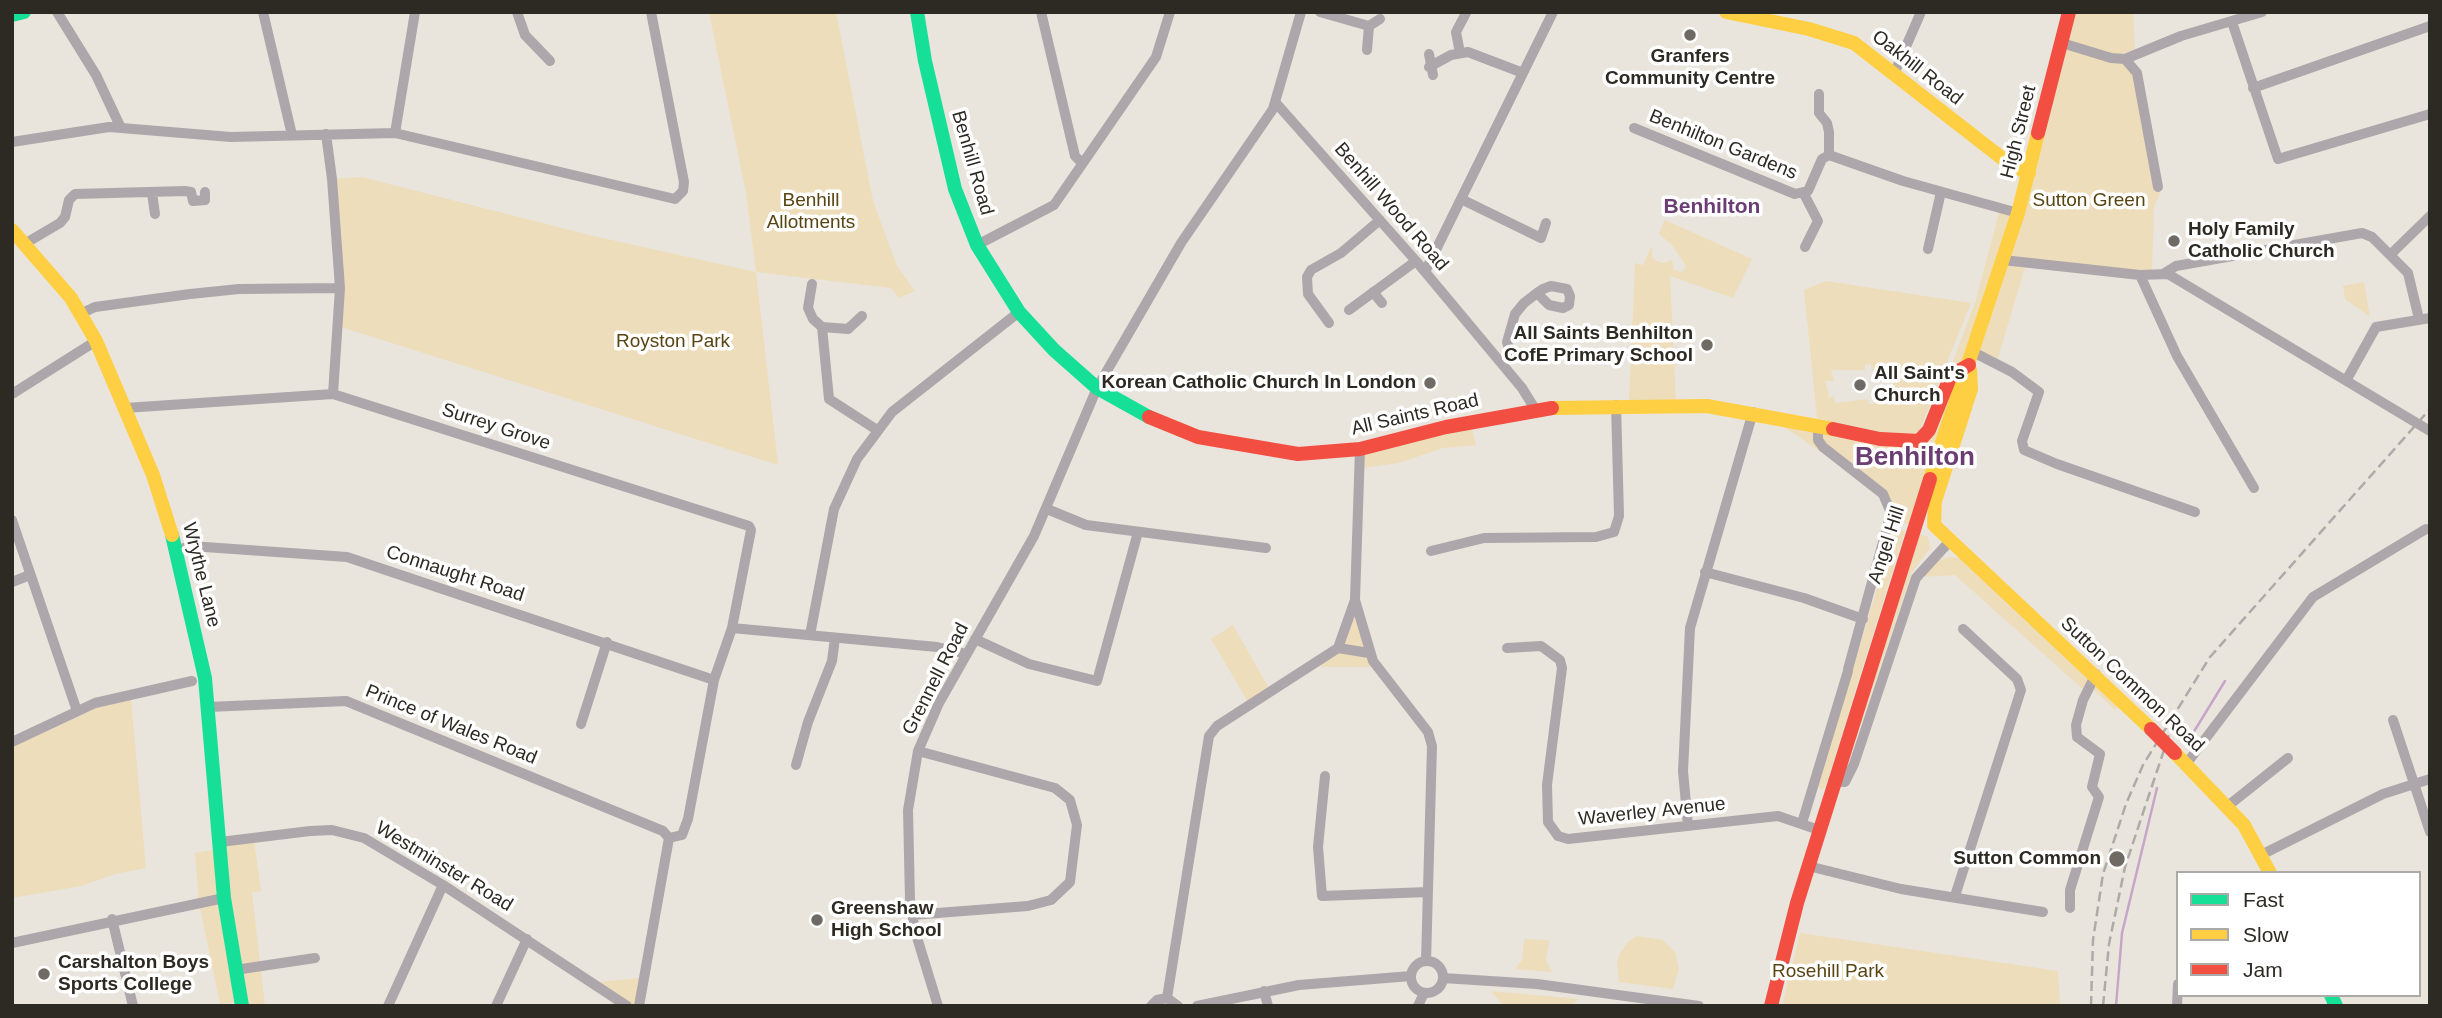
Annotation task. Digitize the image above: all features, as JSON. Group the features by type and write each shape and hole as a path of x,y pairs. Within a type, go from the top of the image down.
{"main road":[{"path":"12,15 24,12"},
{"name":"Benhill Road","path":"917,12 925,61 956,190 977,245 1019,313"},
{"name":"Oakhill Road","path":"1726,12 1840,37 1867,51 2011,166 2029,173"},
{"name":"High Street","path":"1971,359 2018,213 2069,12"},
{"name":"Wrythe Lane","path":"12,230 26,243 80,314 96,341 153,475 177,550 205,678 223,898 242,1006"},
{"name":"All Saints Road","path":"1019,313 1054,350 1097,388 1169,426 1214,441 1298,454 1360,449 1446,426 1535,409 1616,405 1707,406 1753,412 1893,441 1919,441 1929,430 1951,375 1971,359"},
{"name":"Angel Hill","path":"1948,542 1934,525 1933,511 1971,389 1971,359"},
{"name":"Angel Hill","path":"1771,1006 1833,781 1906,547 1971,359"},
{"name":"Sutton Common Road","path":"1948,542 2096,674 2229,805 2244,825 2269,871"}],"street":[{"path":"57,12 96,75 120,126"},
{"path":"263,12 292,135"},
{"path":"396,133 415,12"},
{"path":"517,12 525,35 550,61"},
{"path":"12,142 28,137 120,126 231,137 396,133 668,199 681,195 684,182 651,12"},
{"path":"1041,12 1075,156 1082,163"},
{"path":"977,245 1054,205 1156,57 1170,12"},
{"path":"1276,103 1301,12"},
{"path":"1320,12 1369,26 1380,19"},
{"path":"1425,272 1463,200 1553,12"},
{"path":"1895,74 1921,12"},
{"path":"2062,43 2111,58 2125,59 2181,36 2262,12"},
{"path":"1460,53 1456,32 1466,13"},
{"path":"2232,22 2274,156 2283,159 2430,114"},
{"path":"1367,50 1369,26"},
{"path":"2253,88 2430,26"},
{"path":"1429,54 1431,71 1460,53 1476,53 1523,73"},
{"path":"2125,59 2137,73 2158,187"},
{"path":"1819,93 1819,113 1827,123 1829,155 1941,192 2018,213"},
{"name":"Benhill Wood Road","path":"1276,103 1416,261 1500,362 1535,409"},
{"name":"Grennell Road","path":"938,1006 912,915 906,839 911,784 918,751 939,703 1048,509 1097,388 1181,243 1276,103"},
{"name":"Benhilton Gardens","path":"1634,128 1796,194 1804,194 1811,186 1822,159 1829,155"},
{"path":"326,134 340,288 333,394"},
{"path":"26,243 60,223 69,200 75,194 152,190 155,214"},
{"path":"152,193 191,192 194,201 205,200 205,192"},
{"path":"1928,249 1941,192"},
{"path":"1804,194 1818,221 1805,247"},
{"path":"1463,200 1541,238 1546,223"},
{"path":"2390,255 2430,216"},
{"path":"1329,323 1308,294 1307,277 1311,270 1341,253 1380,220"},
{"path":"2163,274 2176,266 2355,233 2372,237 2412,281 2424,318 2376,327 2347,379"},
{"path":"2003,260 2172,276 2430,431"},
{"path":"1349,310 1416,261"},
{"path":"2140,275 2177,356 2255,488"},
{"path":"812,284 808,308 813,319 822,327 848,329 862,316"},
{"path":"80,314 95,307 204,293 340,288"},
{"path":"1373,292 1382,303"},
{"path":"1510,352 1507,342 1515,314 1537,293"},
{"path":"810,635 834,509 857,459 877,430 909,397 1019,313"},
{"path":"822,327 829,399 877,430"},
{"path":"12,394 96,341"},
{"path":"1500,362 1510,352"},
{"path":"1510,352 1523,357"},
{"path":"1971,359 2012,372 2039,392 2022,441 2024,450 2195,512"},
{"name":"Surrey Grove","path":"125,408 333,394 749,526 751,530 732,628"},
{"path":"1431,551 1484,538 1596,537 1614,532 1619,516 1616,405"},
{"path":"1688,825 1684,771 1690,628 1753,412"},
{"path":"1802,823 1863,619 1891,513 1883,494 1823,447 1818,440 1818,426"},
{"path":"1360,449 1356,600 1369,653 1431,738 1426,961"},
{"path":"1048,509 1086,525 1266,548"},
{"path":"12,520 77,711"},
{"path":"2187,763 2314,597 2426,529"},
{"path":"975,639 1029,664 1097,681 1138,532"},
{"name":"Angel Hill","path":"1833,781 1845,782 1854,764 1916,578 1948,542"},
{"name":"Connaught Road","path":"177,550 191,546 347,557 714,680"},
{"path":"1705,572 1804,597 1863,619"},
{"path":"12,582 30,575"},
{"path":"1167,998 1209,736 1217,726 1338,648 1356,600"},
{"path":"639,1006 669,838 681,835 688,819 714,680 732,628 954,649 966,654"},
{"path":"1955,896 2021,690 2017,679 1966,637"},
{"path":"796,765 808,722 832,661 835,638"},
{"path":"581,724 607,642"},
{"name":"Waverley Avenue","path":"1507,648 1541,646 1560,660 1562,668 1546,785 1547,810 1552,830 1568,839 1778,816 1819,830"},
{"path":"1338,648 1369,653"},
{"path":"2070,908 2070,890 2099,797 2092,787 2101,754 2077,737 2076,725 2083,700 2096,674"},
{"path":"12,742 111,698 192,681"},
{"name":"Prince of Wales Road","path":"208,707 346,701 663,831 669,838"},
{"path":"2393,720 2430,832"},
{"path":"912,915 1028,906 1051,900 1070,882 1077,825 1074,807 1063,792 1055,788 918,751"},
{"path":"2229,805 2288,758"},
{"path":"1325,776 1318,847 1322,896 1428,891"},
{"path":"2261,855 2383,794 2430,779"},
{"name":"Westminster Road","path":"220,842 310,831 349,833 384,848 627,1006"},
{"path":"1808,866 1862,877 1901,889 2043,912"},
{"path":"388,1006 443,885"},
{"path":"12,943 112,919 223,898"},
{"path":"112,919 133,1006"},
{"path":"496,1006 527,939"},
{"path":"235,970 315,958"},
{"path":"1418,1006 1424,993 1439,988 1443,978 1440,968 1426,961 1416,965 1411,976 1415,988 1424,993"},
{"path":"1197,1006 1264,991 1411,976"},
{"path":"1443,978 1537,984 1699,1006"},
{"path":"1264,991 1268,1006"},
{"path":"1151,1006 1157,1000 1167,998 1178,1006"}],"green space":[{"name":"Benhill Allotments","path":"709,12 836,12 873,201 897,266 915,291 899,298 891,288 756,272 746,193"},
{"name":"Sutton Green","path":"2068,12 2133,12 2135,50 2123,53 2121,59 2135,77 2154,189 2160,192 2154,207 2152,270 2138,273 2006,259"},
{"name":"Royston Park","path":"362,177 589,235 756,272 778,465 338,326 332,179"},
{"path":"2000,209 2013,213 1967,363 1953,371 1952,364 1976,300"},
{"path":"1665,220 1752,259 1733,298 1670,276 1676,402 1629,401 1635,263 1643,265 1652,246 1652,257 1656,261 1664,263 1672,260 1674,270 1682,272 1686,266 1672,245 1659,234"},
{"path":"2004,262 2026,264 1997,361 1976,351"},
{"path":"1826,281 1971,303 1918,434 1903,437 1817,418 1804,290","holes":["1871,364 1872,370 1881,369 1882,378 1893,375 1894,391 1884,390 1884,398 1874,399 1874,404 1869,404 1868,399 1835,403 1834,396 1827,398 1829,395 1825,381 1834,381 1831,370 1865,370 1865,365"]},
{"path":"2364,282 2370,317 2345,299 2343,286"},
{"path":"1965,370 1911,525 1894,520 1892,504 1827,449 1822,453 1783,426 1783,420 1913,445"},
{"path":"1471,424 1476,445 1443,448 1399,463 1362,468 1362,450"},
{"path":"1895,528 1905,531 1825,788 1821,789 1818,787"},
{"path":"1919,534 1928,537 1930,548 1912,572 1844,775"},
{"path":"1950,557 1964,559 2124,702 2115,710 2089,685 2085,691 1955,575 1918,577 1935,561"},
{"path":"1355,607 1374,667 1323,667 1317,664 1339,650"},
{"path":"1233,625 1271,692 1250,705 1211,639"},
{"path":"131,698 146,868 115,874 81,886 12,898 12,747 107,703"},
{"path":"254,840 261,891 252,892 265,1006 243,1006 222,843"},
{"path":"213,850 239,1002 220,1004 199,903 195,853"},
{"name":"Rosehill Park","path":"1800,933 2058,971 2060,1006 1782,1006"},
{"path":"1637,936 1663,940 1675,952 1679,969 1673,989 1619,982 1617,962 1620,953 1628,942"},
{"path":"1524,939 1549,940 1546,960 1552,972 1515,969 1522,960"},
{"path":"642,978 637,1006 632,1006 596,982"},
{"path":"1491,991 1579,999 1571,1006 1504,1006"}],"waterway":[{"path":"2190,738 2225,681"},
{"path":"2116,1006 2122,933 2157,788"}],"railway":[{"path":"2091,1006 2093,940 2103,874 2126,804 2143,765 2210,657 2430,409"},
{"path":"2103,1006 2109,944 2125,867 2169,735"}],"traffic: fast":[{"path":"12,15 24,12"},
{"path":"917,12 925,61 955,189 977,245 1019,312 1054,350 1097,388 1149,417"},
{"path":"172,535 205,678 224,898 242,1006"},
{"path":"2332,997 2336,1006"}],"traffic: slow":[{"path":"1726,12 1809,29 1854,43 2012,166 2029,173"},
{"path":"1930,479 2018,213 2038,133"},
{"path":"12,230 71,298 96,341 153,475 172,535"},
{"path":"1970,370 1971,389 1935,501 1934,525 2151,729"},
{"path":"1552,408 1707,406 1833,429"},
{"path":"2175,753 2244,825 2269,871"}],"traffic: jam":[{"path":"2038,133 2069,12"},
{"path":"1833,429 1880,439 1919,441 1929,430 1951,375 1969,365"},
{"path":"1149,417 1198,437 1298,454 1360,449 1446,427 1552,408"},
{"path":"1771,1006 1797,903 1930,479"},
{"path":"2151,729 2175,753"}],"place":[{"name":"Granfers Community Centre","path":"1690,35"},
{"name":"Holy Family Catholic Church","path":"2174,241"},
{"name":"All Saints Benhilton CofE Primary School","path":"1707,345"},
{"name":"Korean Catholic Church In London","path":"1430,383"},
{"name":"All Saint's Church","path":"1860,385"},
{"name":"Sutton Common","path":"2117,859"},
{"name":"Greenshaw High School","path":"817,920"},
{"name":"Carshalton Boys Sports College","path":"44,974"}],"district":[{"name":"Benhilton","path":"1712,207"},
{"name":"Benhilton","path":"1915,458"}]}
